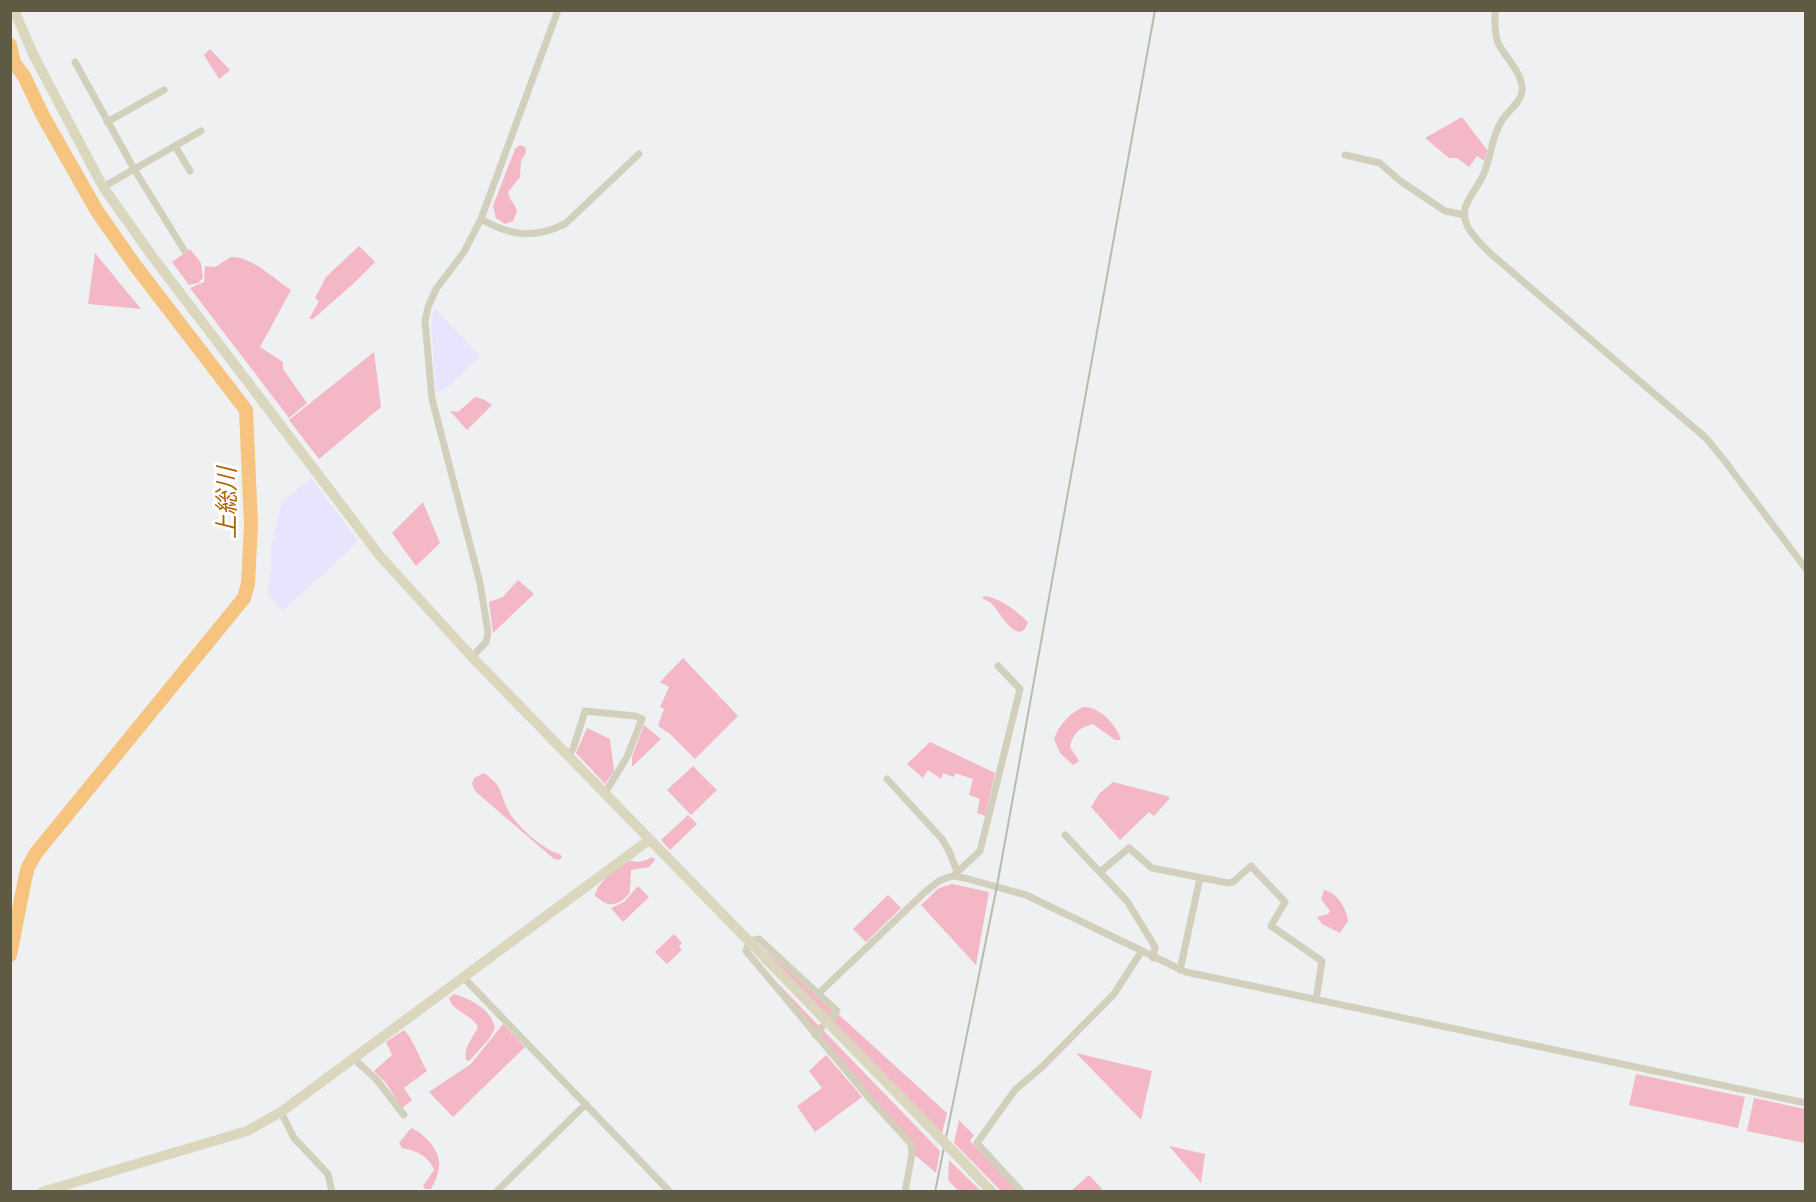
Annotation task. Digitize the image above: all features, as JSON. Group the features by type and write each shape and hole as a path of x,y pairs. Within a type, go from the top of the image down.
{"street":[{"path":"14,10 34,56 103,187 152,256 380,556 472,657 992,1191"},
{"path":"472,657 486,642 488,632 480,583 432,399 425,321 428,306 436,289 464,252 481,219 558,10"},
{"path":"1495,10 1494,24 1498,43 1521,82 1522,92 1520,99 1498,125 1483,175 1467,203 1465,215 1472,234 1491,254 1706,438 1806,569"},
{"path":"75,62 134,170 184,250"},
{"path":"107,122 164,90"},
{"path":"103,187 201,130"},
{"path":"175,146 190,171"},
{"path":"481,219 509,233 527,234 551,230 565,224 639,154"},
{"path":"1345,155 1380,163 1399,180 1445,211 1465,215"},
{"path":"819,993 925,892 939,881 955,874 980,851 1020,689 998,666"},
{"path":"568,755 573,748 585,711 635,716 642,719 622,767 605,793"},
{"path":"887,780 942,840 949,851 955,874"},
{"path":"1065,835 1127,901 1142,922 1155,947 1153,958"},
{"path":"42,1191 246,1131 281,1112 649,840"},
{"path":"1100,872 1129,848 1152,868 1200,878 1233,882 1251,866 1285,902 1271,926 1322,961 1316,1000"},
{"path":"955,874 1026,895 1180,970 1806,1103"},
{"path":"1180,970 1200,878"},
{"path":"749,941 759,939 819,993 837,1011 832,1017"},
{"path":"749,941 746,951 814,1035 911,1144 912,1154 905,1191"},
{"path":"1022,1191 977,1143 1015,1090 1043,1066 1114,994 1141,952"},
{"path":"464,978 670,1191"},
{"path":"814,1035 822,1027"},
{"path":"354,1059 376,1079 404,1115"},
{"path":"496,1191 586,1104"},
{"path":"281,1112 294,1138 328,1174 332,1191"}],"shaded area":[{"path":"210,49 230,70 219,79 204,55"},
{"path":"1462,117 1487,150 1484,161 1477,156 1469,167 1457,158 1449,158 1425,138"},
{"path":"520,145 525,147 526,152 521,161 520,177 508,192 517,211 513,221 505,224 496,218 493,206 515,149"},
{"path":"359,246 375,262 313,319 309,319 319,301 315,298 326,277"},
{"path":"190,249 201,263 203,278 198,283 189,285 172,262"},
{"path":"95,253 141,309 88,304"},
{"path":"231,257 238,257 254,264 291,290 260,347 283,362 283,369 307,403 289,418 190,288 204,282 205,266 215,267"},
{"path":"435,308 480,356 448,387 436,393 431,319"},
{"path":"374,352 381,407 319,459 289,420"},
{"path":"475,397 492,405 467,430 450,411 458,412"},
{"path":"311,478 358,541 283,611 267,591 271,570 271,547 282,502"},
{"path":"423,502 440,543 416,566 392,533"},
{"path":"518,580 534,594 493,633 489,602 503,597"},
{"path":"984,596 1002,602 1019,614 1028,622 1024,629 1019,632 1014,630 991,603 982,598"},
{"path":"683,658 738,716 695,759 670,734 658,726 664,709 660,707 669,687 660,682"},
{"path":"1083,707 1101,713 1116,728 1121,740 1115,740 1093,724 1084,727 1077,732 1071,742 1070,747 1079,761 1073,765 1060,753 1054,739 1065,720"},
{"path":"644,725 661,739 632,767 632,757"},
{"path":"587,728 610,739 614,771 605,784 576,753"},
{"path":"930,742 995,773 985,816 977,813 980,799 969,795 973,779 955,773 954,777 943,773 941,779 928,770 923,778 907,764"},
{"path":"693,766 717,790 691,815 667,790"},
{"path":"484,773 498,786 509,812 518,824 539,843 560,854 562,857 559,860 554,859 475,791 472,784 474,778"},
{"path":"1113,782 1170,798 1154,816 1149,812 1120,840 1091,807 1099,794"},
{"path":"688,815 697,824 670,850 661,840"},
{"path":"653,857 655,860 649,867 631,870 630,892 623,900 611,904 595,896 603,881 619,867 629,861 639,862"},
{"path":"952,884 989,892 976,965 921,905 939,888"},
{"path":"638,886 649,897 623,922 611,908 624,902"},
{"path":"1324,890 1333,894 1346,911 1348,921 1340,933 1322,924 1317,917 1328,914 1330,911 1321,899"},
{"path":"888,895 901,908 866,942 853,929"},
{"path":"674,934 682,943 679,946 682,950 667,964 655,952"},
{"path":"757,943 834,1011 828,1018"},
{"path":"762,967 940,1151 936,1173 915,1155 913,1142 873,1100"},
{"path":"454,994 485,1010 495,1028 489,1039 469,1061 466,1060 466,1051 478,1027 451,1003 449,998"},
{"path":"838,1014 947,1113 942,1133 831,1020"},
{"path":"503,1024 525,1047 453,1117 429,1092 471,1064"},
{"path":"404,1030 427,1071 404,1088 412,1100 402,1108 386,1083 374,1071 392,1055 386,1042"},
{"path":"1076,1053 1152,1071 1141,1120"},
{"path":"826,1055 862,1097 815,1132 797,1106 822,1088 809,1071"},
{"path":"1636,1074 1745,1097 1738,1128 1629,1105"},
{"path":"1754,1098 1805,1109 1805,1143 1747,1131"},
{"path":"959,1120 974,1135 970,1141 1018,1191 1001,1191 954,1143"},
{"path":"411,1128 426,1138 439,1160 439,1169 431,1189 425,1189 423,1186 434,1170 432,1165 421,1154 402,1148 399,1143"},
{"path":"1169,1146 1205,1154 1201,1183"},
{"path":"949,1160 981,1191 958,1191 948,1180"},
{"path":"1089,1175 1102,1189 1100,1191 1071,1191"}],"waterway":[{"name":"上総川","path":"10,45 14,63 24,76 43,116 97,211 134,264 246,410 251,525 248,584 244,598 36,853 28,867 10,955"}],"railway":[{"path":"935,1192 997,886 1155,10"}]}
